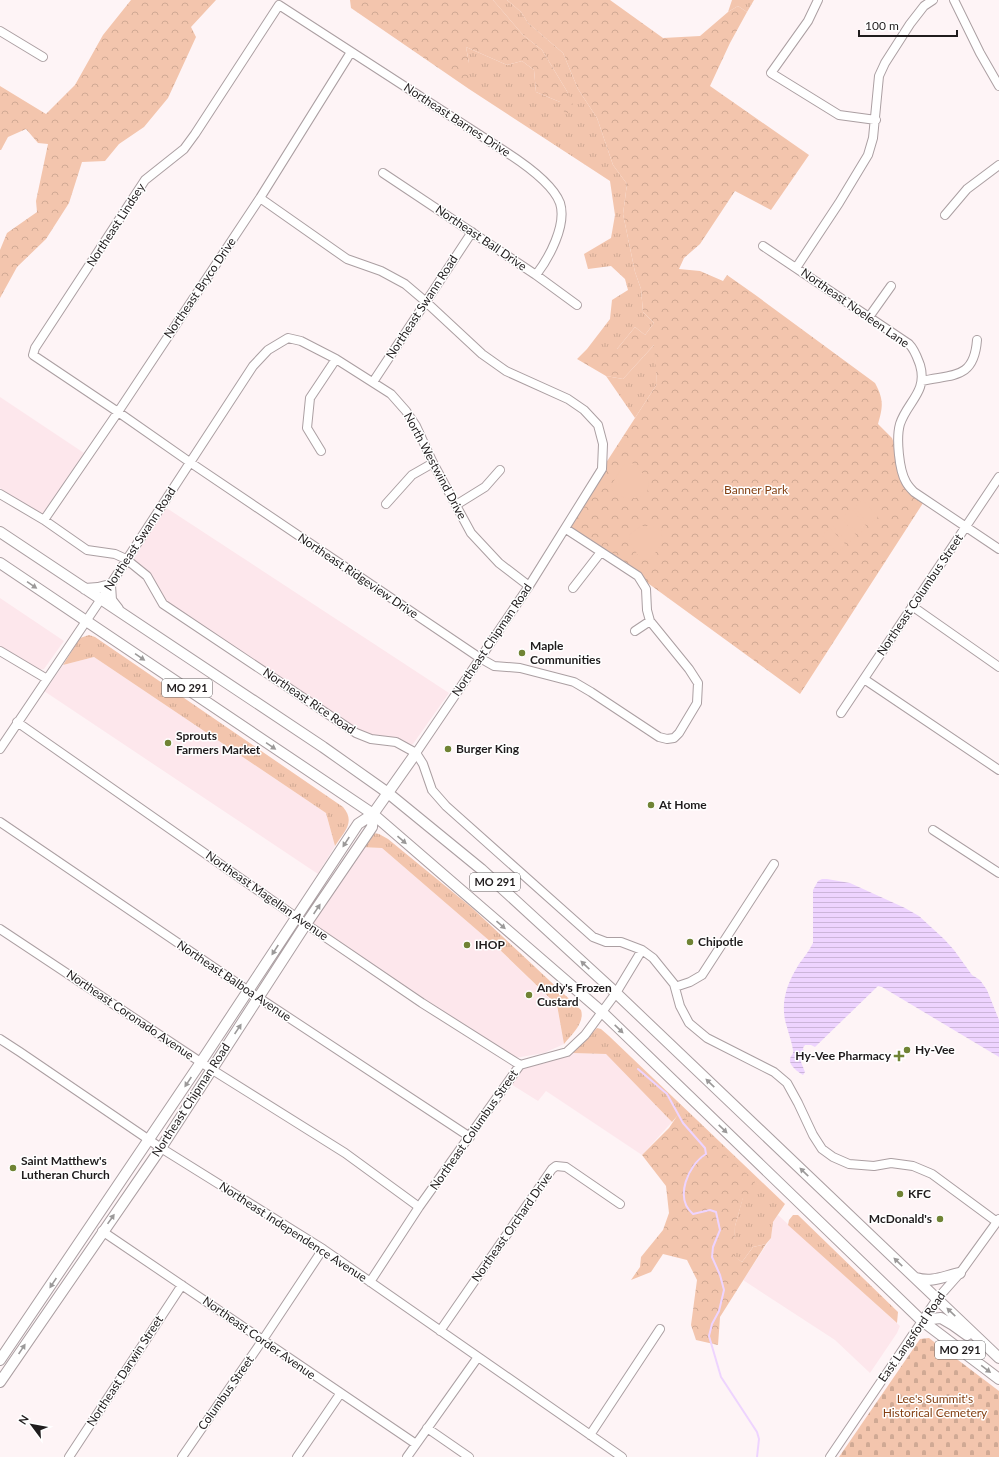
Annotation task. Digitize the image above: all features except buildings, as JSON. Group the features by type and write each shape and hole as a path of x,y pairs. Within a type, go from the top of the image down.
{"main road":[{"name":"MO 291","path":"0,532 317,743 388,793 481,869 616,993 998,1357"},
{"name":"MO 291","path":"0,563 373,814 602,1012 922,1320 999,1379"},
{"path":"85,589 110,585 111,600 120,612"},
{"name":"Northeast Chipman Road","path":"0,1360 201,1062 358,824 373,814 416,753"},
{"name":"Northeast Chipman Road","path":"0,1382 160,1148 306,924 372,827 373,814"},
{"path":"327,871 338,877"},
{"path":"53,1305 59,1288 92,1237 95,1230 91,1225"},
{"path":"915,1278 932,1280 960,1273"},
{"path":"922,1320 941,1318 954,1325 998,1357"}],"street":[{"path":"818,0 808,21 771,73 839,115 876,120"},
{"path":"796,268 839,203 868,155 874,138 879,76 885,63 910,24 924,6 932,0"},
{"path":"954,0 980,53 999,86"},
{"name":"Northeast Barnes Drive","path":"279,6 506,152 528,167 547,184 559,202 561,217 553,249 536,275"},
{"name":"Northeast Lindsey","path":"33,355 35,348 145,180 184,149 279,6"},
{"path":"0,30 43,57"},
{"name":"Northeast Bryco Drive","path":"44,520 118,412 260,198 351,52"},
{"path":"945,215 967,189 999,165"},
{"name":"Northeast Ball Drive","path":"383,173 536,275 577,305"},
{"name":"Northeast Chipman Road","path":"260,198 347,259 381,270 404,284 425,301 482,354 506,371 568,399 584,410 598,424 604,444 602,469 566,529 416,753"},
{"name":"Northeast Swann Road","path":"373,382 425,301 472,232"},
{"name":"Northeast Noeleen Lane","path":"763,246 909,344 914,349 922,373 922,381"},
{"path":"869,317 891,286"},
{"name":"Northeast Swann Road","path":"0,749 191,463 253,366 268,350 288,338"},
{"name":"North Westwind Drive","path":"288,338 301,341 336,359 391,394 406,411 416,426 471,533 499,563 529,586"},
{"path":"977,340 974,358 965,370 952,376 922,381 900,424 898,437 903,473 906,483 914,492 999,549"},
{"name":"Northeast Ridgeview Drive","path":"33,355 480,658 494,666 520,668 574,682 659,737 667,739 674,738 680,733 697,703 698,684 689,669 650,621"},
{"path":"321,451 306,428 310,398 336,359"},
{"path":"386,504 412,475 434,463"},
{"path":"456,505 485,487 500,470"},
{"name":"Northeast Columbus Street","path":"841,713 999,477"},
{"name":"Northeast Rice Road","path":"0,494 44,520 87,550 115,554 126,559 147,576 163,604 356,733 372,739 396,742 416,753"},
{"path":"566,529 638,576 646,589 647,610 650,621 635,631"},
{"path":"573,588 601,552"},
{"path":"912,606 999,667"},
{"path":"0,651 47,679"},
{"path":"864,679 999,770"},
{"name":"Northeast Magellan Avenue","path":"18,722 306,924 422,1003 520,1065"},
{"path":"416,753 423,764 432,790 446,806 593,937 606,942 621,942 642,950 653,958 675,987 680,1006 689,1023 707,1038 774,1072 787,1083 813,1135 827,1153 849,1164 874,1166 892,1163 912,1166 932,1174 998,1221"},
{"name":"Northeast Balboa Avenue","path":"0,822 248,991 470,1137"},
{"path":"934,830 999,873"},
{"path":"675,987 690,982 702,975 774,864"},
{"name":"Northeast Coronado Avenue","path":"0,929 211,1069 345,1153 419,1207"},
{"name":"Northeast Columbus Street","path":"370,1282 419,1207 520,1065 567,1052 585,1035 616,993 642,950"},
{"name":"Northeast Independence Avenue","path":"0,1039 160,1148 322,1248 622,1457"},
{"name":"Northeast Orchard Drive","path":"440,1331 552,1169 556,1166 566,1167 620,1204"},
{"name":"East Langsford Road","path":"830,1457 922,1320 937,1299 960,1273 998,1221"},
{"name":"Northeast Corder Avenue","path":"102,1231 340,1394 416,1444"},
{"name":"Columbus Street","path":"182,1457 262,1341 322,1248"},
{"name":"Northeast Darwin Street","path":"69,1457 182,1285"},
{"path":"590,1435 660,1329"},
{"path":"407,1457 478,1357"},
{"path":"296,1457 340,1394"},
{"path":"427,1428 469,1457"}],"shaded area":[{"path":"0,397 84,453 43,513 40,514 11,497 0,488"},
{"path":"165,507 449,693 413,744 410,745 363,734 165,601 145,570 133,560 132,557"},
{"path":"0,598 64,641 44,669 38,670 0,647"},
{"path":"94,657 326,813 335,846 318,874 41,689 48,687 63,665"},
{"path":"359,847 382,848 499,949 557,1006 564,1044 544,1053 515,1058 313,926 311,922"},
{"path":"822,879 850,883 905,908 919,916 944,939 972,975 980,980 987,990 999,1020 999,1057 878,986 815,1047 805,1045 803,1048 804,1055 801,1062 805,1072 803,1075 794,1068 790,1062 793,1051 784,1012 786,991 799,964 813,943 813,890 818,881"},
{"path":"566,1053 606,1054 672,1122 642,1155 546,1091 538,1101 506,1081 523,1066"},
{"path":"778,1215 900,1326 897,1333 870,1373 835,1340 743,1280 771,1238 773,1222"}],"green space":[{"path":"131,0 216,0 191,27 196,37 168,98 144,127 119,144 105,161 82,162 69,203 46,239 17,267 0,298 0,250 7,233 37,212 36,201 48,144 38,143 26,129 8,137 0,150 0,86 46,114 75,85 103,35"},
{"path":"350,0 493,0 523,35 542,50 568,93 575,110 565,114 560,102 536,92 534,70 522,61 507,65 466,47 469,63 469,89 351,8"},
{"path":"493,0 507,0 521,12 528,23 563,53 578,89 597,118 613,165 627,184 623,214 635,272 641,289 643,312 654,323 645,335 635,327 617,349 587,349 610,319 612,300 628,290 625,279 611,266 588,269 584,254 611,238 615,215 610,181 469,89 469,63 466,47 507,65 522,61 534,70 536,92 560,102 568,93 542,50 523,35"},
{"name":"Banner Park","path":"507,0 610,0 663,38 700,36 728,12 738,6 747,12 730,43 710,86 809,155 771,210 735,191 700,244 684,258 679,269 700,271 723,281 727,275 875,383 882,403 878,424 892,438 903,473 925,500 800,694 638,576 566,529 602,469 657,384 654,345 623,379 606,376 577,359 587,349 617,349 635,327 645,335 654,323 643,312 641,289 635,272 623,214 627,184 613,165 597,118 578,89 563,53 528,23 521,12"},
{"path":"732,0 754,0 747,12 738,6 728,12"},
{"path":"655,344 657,384 635,418 606,376 623,379"},
{"path":"634,463 649,481 647,494 630,498 613,493 611,485 624,465"},
{"path":"863,500 878,517 869,525 854,507"},
{"path":"852,509 867,527 859,534 843,516"},
{"path":"841,518 857,536 848,543 833,526"},
{"path":"641,526 651,526 661,530 663,542 650,560 640,559 630,542 629,535"},
{"path":"830,528 846,545 837,553 822,535"},
{"path":"89,635 95,637 343,807 347,812 349,822 335,846 326,813 94,657 63,665 80,638"},
{"path":"374,833 388,839 471,907 581,1010 582,1015 579,1024 564,1044 557,1005 499,949 382,848 359,847"},
{"path":"597,1028 601,1029 609,1036 785,1204 773,1222 771,1238 766,1244 753,1247 742,1262 733,1256 735,1226 743,1197 679,1114 672,1122 606,1054 571,1053"},
{"path":"679,1113 755,1181 752,1198 743,1198 735,1226 734,1256 742,1262 753,1247 766,1244 720,1317 718,1345 696,1340 691,1325 697,1280 687,1260 663,1254 651,1272 631,1280 640,1267 641,1257 663,1230 669,1213 666,1186 642,1155 669,1128"},
{"path":"793,1215 798,1215 898,1312 897,1323 788,1225 789,1220"},
{"name":"Lee's Summit's Historical Cemetery","path":"929,1338 999,1391 999,1457 839,1457 920,1339"}],"waterway":[{"path":"638,1069 667,1094 683,1123 705,1148 706,1154 699,1159 689,1174 684,1191 684,1199 687,1207 693,1214 710,1210 716,1212 720,1230 713,1247 712,1257 720,1275 724,1290 719,1311 712,1324 709,1336 721,1377 757,1432 759,1439 757,1457"}],"place":[{"name":"Maple Communities","path":"522,653"},
{"name":"Sprouts Farmers Market","path":"168,743"},
{"name":"Burger King","path":"448,749"},
{"name":"At Home","path":"651,805"},
{"name":"Chipotle","path":"690,942"},
{"name":"IHOP","path":"467,945"},
{"name":"Andy's Frozen Custard","path":"529,995"},
{"name":"Hy-Vee","path":"907,1050"},
{"name":"Hy-Vee Pharmacy","path":"899,1056"},
{"name":"Saint Matthew's Lutheran Church","path":"13,1168"},
{"name":"KFC","path":"900,1194"},
{"name":"McDonald's","path":"940,1219"}]}
